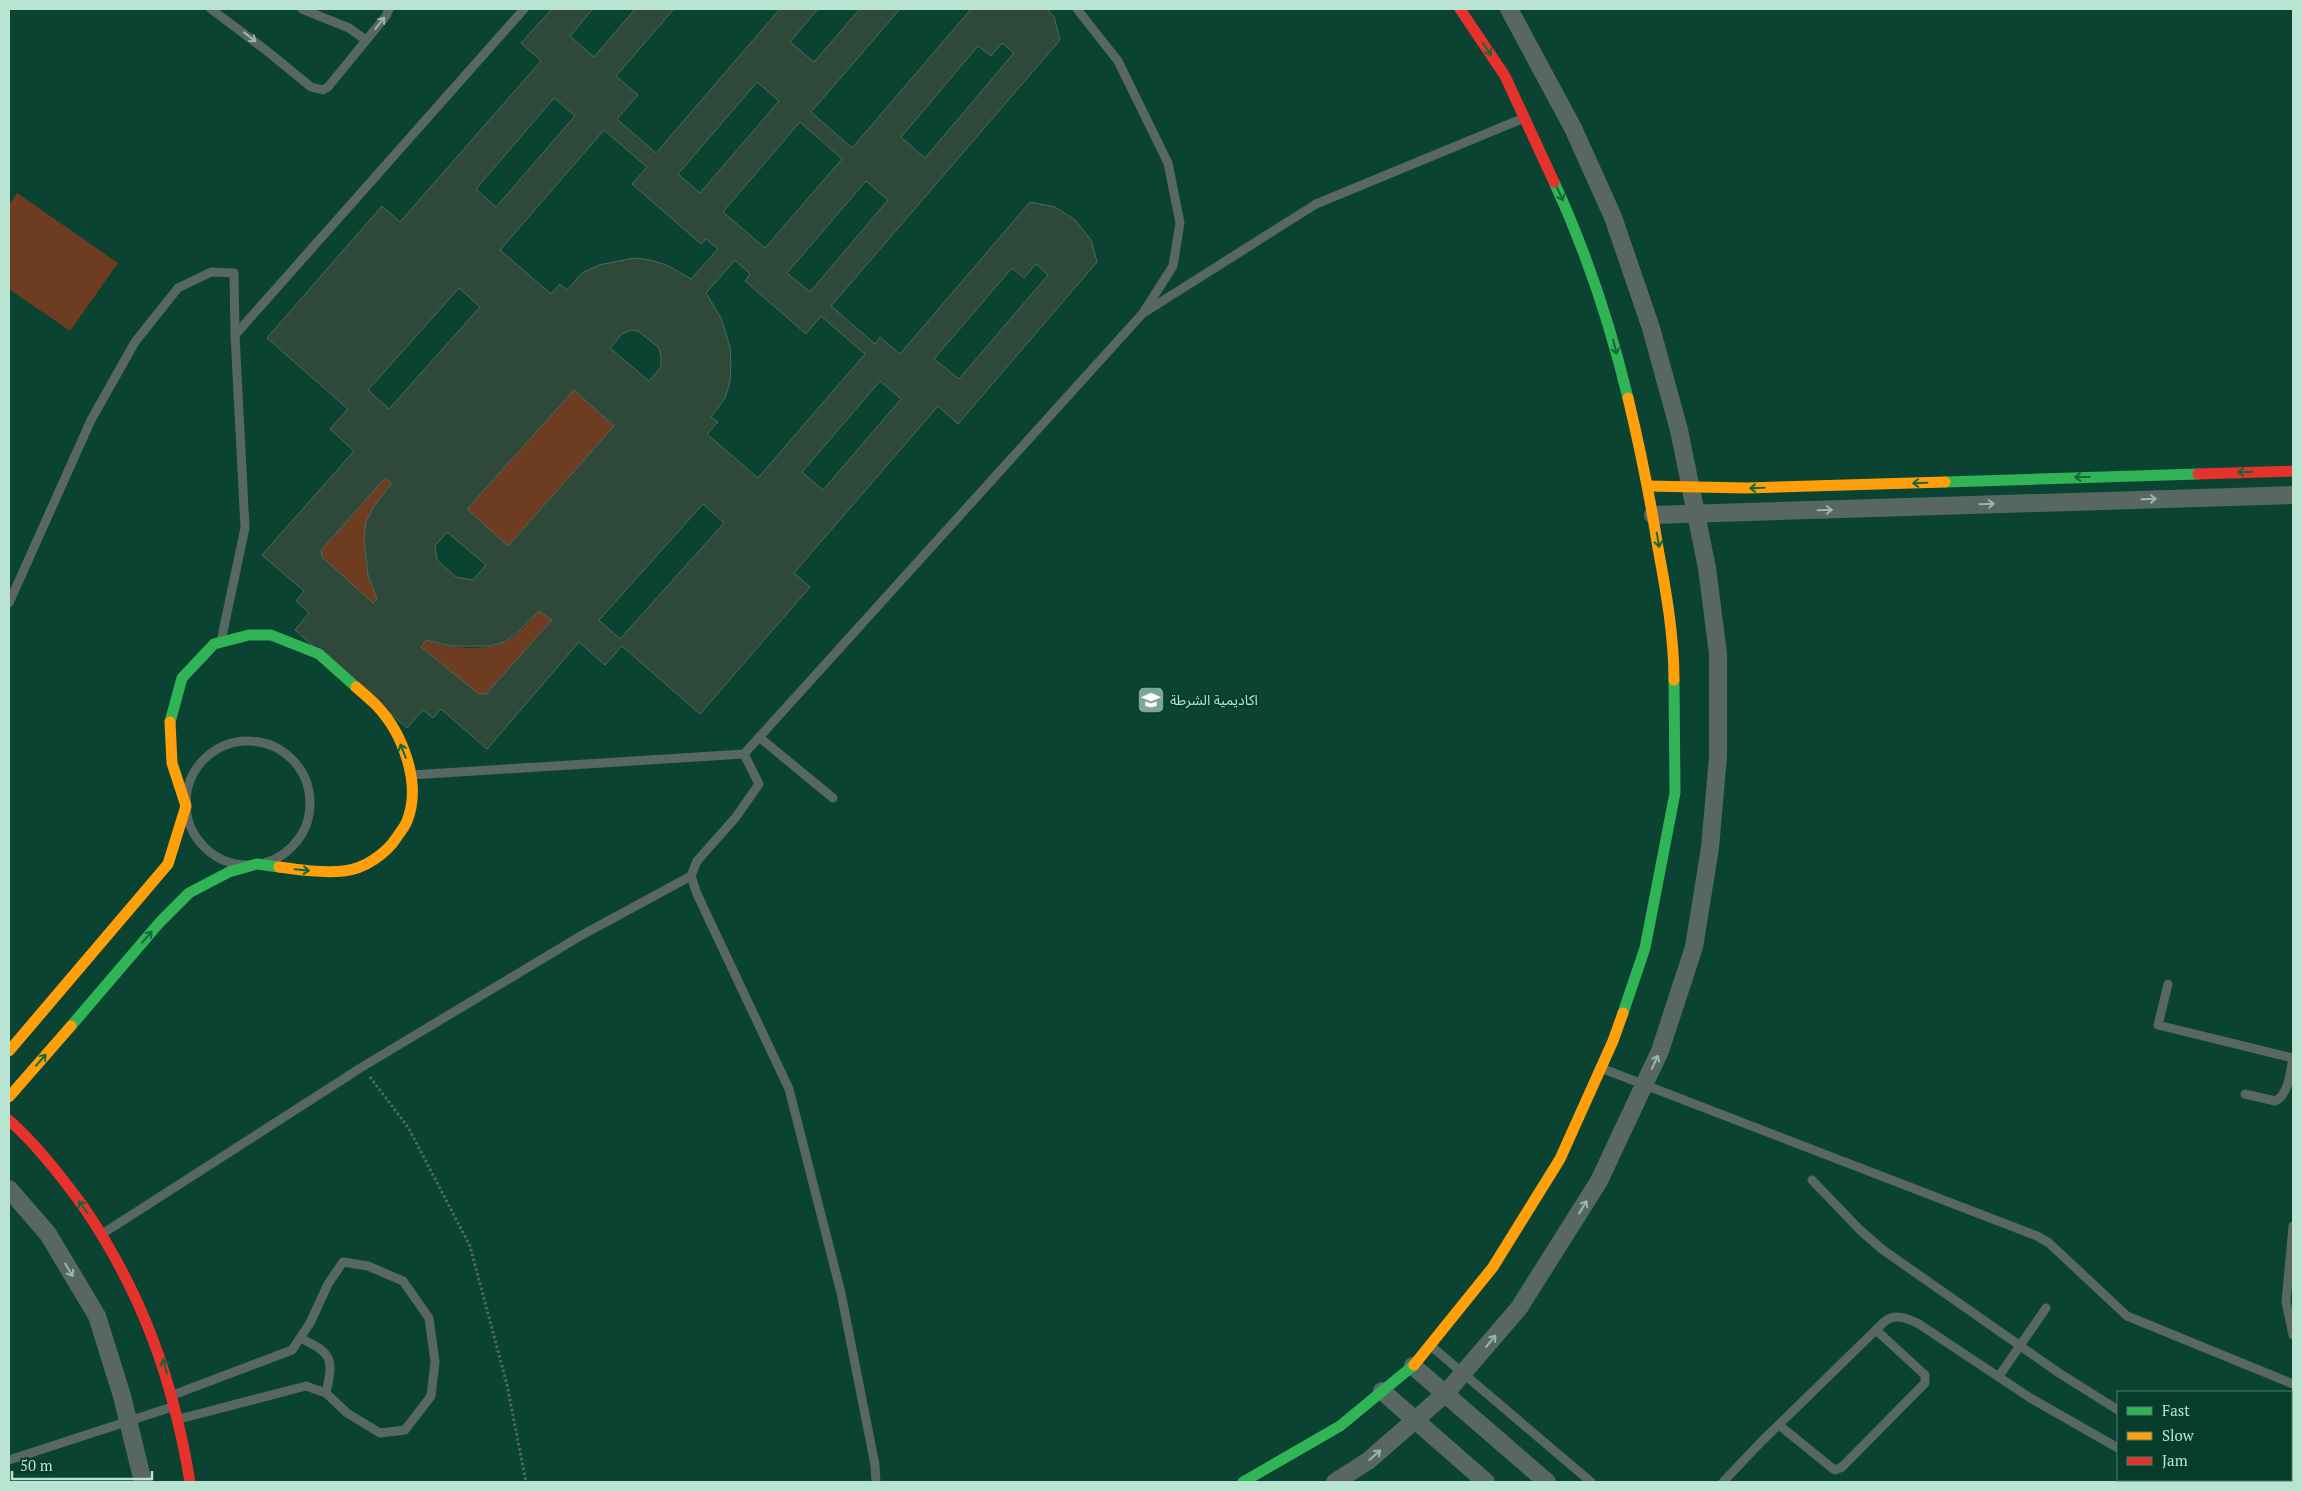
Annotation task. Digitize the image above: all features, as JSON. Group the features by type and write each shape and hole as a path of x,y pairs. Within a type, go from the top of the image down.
{"street":[{"path":"1242,1482 1340,1426 1413,1366 1493,1267 1560,1159 1613,1041 1645,948 1675,793 1674,657 1643,458 1613,336 1566,208 1524,117 1504,76 1460,9"},
{"path":"1335,1482 1368,1461 1446,1393 1463,1374 1519,1308 1599,1181 1660,1051 1694,947 1710,848 1718,757 1718,654 1707,568 1679,430 1651,328 1613,216 1573,128 1508,9"},
{"path":"1648,486 1756,488 2293,471"},
{"path":"1653,515 2293,495"},
{"path":"9,1051 168,864 186,806 172,763 170,722 182,678 214,644 249,635 270,635 318,654 377,706 397,735 408,764 413,791 407,821 390,846 370,862 345,871 304,870 257,864 229,872 188,892 9,1096"},
{"path":"9,1120 24,1133 55,1168 102,1234 130,1283 162,1356 179,1420 190,1482"},
{"path":"9,1189 48,1234 97,1316 129,1422 143,1482"},
{"path":"1413,1366 1547,1482"},
{"path":"1382,1391 1486,1482"}],"lane":[{"path":"210,9 317,90 323,90 328,87 389,9"},
{"path":"302,9 349,28 366,40"},
{"path":"235,335 524,9"},
{"path":"410,775 744,754 1143,313 1173,266 1180,224 1168,163 1118,61 1077,9"},
{"path":"1143,313 1316,204 1524,117"},
{"path":"9,603 91,420 135,342 178,288 211,272 234,273 235,335 245,528 220,642"},
{"path":"759,737 834,798"},
{"path":"240,741 267,743 290,754 305,776 312,800 307,827 293,849 270,863 244,865 218,858 199,841 186,818 186,806 187,791 197,767 216,748 240,741"},
{"path":"102,1234 362,1067 582,935 691,876 697,861 736,817 759,784 744,754"},
{"path":"691,876 697,894 789,1089 841,1293 875,1465 876,1482"},
{"path":"2168,984 2158,1025 2293,1058 2286,1089 2279,1099 2275,1101 2244,1094"},
{"path":"1601,1068 2037,1236 2049,1243 2127,1316 2293,1384"},
{"path":"1812,1180 1860,1230 1883,1250 2059,1373 2117,1409"},
{"path":"2293,1226 2286,1302 2293,1335"},
{"path":"9,1460 129,1422 174,1400 292,1350 310,1323 328,1284 343,1262 368,1266 403,1282 429,1318 435,1362 432,1396 404,1430 380,1432 347,1413 326,1393 306,1386 179,1420"},
{"path":"1999,1376 2046,1308"},
{"path":"1723,1482 1876,1330 1888,1319 1896,1317 1906,1318 1919,1324 2032,1399 2117,1447"},
{"path":"1779,1425 1835,1470 1842,1467 1925,1383 1925,1375 1876,1330"},
{"path":"300,1338 324,1351 329,1362 330,1378 326,1393"},
{"path":"1431,1346 1514,1414 1591,1482"}],"path":[{"path":"362,1067 408,1127 470,1246 508,1384 526,1482"}],"shaded area":[{"name":"اكاديمية الشرطة","path":"9,9 2293,9 2293,1482 9,1482"},
{"path":"17,193 118,263 70,331 9,289 9,205"},
{"path":"574,390 614,426 508,546 467,509"},
{"path":"385,478 392,483 364,538 368,575 377,599 373,603 322,557 321,550"},
{"path":"539,611 552,620 486,694 479,694 421,647 426,640 465,648 495,645 514,636"}],"building":[{"path":"552,9 593,9 570,36 594,57 635,9 674,9 616,76 638,95 617,119 656,153 780,9 818,9 790,42 814,62 860,9 900,9 811,112 852,148 971,9 1047,9 1054,17 1060,40 831,306 875,344 880,337 900,354 1030,202 1055,207 1075,220 1091,240 1097,262 958,424 938,406 794,573 810,587 700,714 622,646 605,665 579,642 487,749 441,709 433,718 423,710 407,728 295,630 309,613 296,601 304,591 262,555 354,451 330,429 348,409 267,338 382,206 400,222 541,61 521,43","holes":["1002,43 1014,53 925,158 901,137 978,46 991,56","757,82 779,101 700,193 678,174","554,98 575,116 496,207 476,189","800,122 842,159 765,248 723,212","604,130 647,167 632,184 701,244 706,239 718,249 691,279 667,265 634,258 599,265 582,273 567,290 560,284 551,294 500,250","866,181 888,200 810,292 787,273","735,260 750,274 745,281 806,334 821,316 865,354 758,478 707,434 718,422 711,417 725,398 730,382 730,347 721,318 706,293","1036,264 1048,275 959,379 934,359 1012,268 1024,278","459,288 480,307 389,409 368,390","631,330 638,331 659,348 661,367 649,381 610,348 622,334","880,381 901,399 823,490 802,472","574,390 614,426 508,546 467,509","385,478 392,483 374,506 366,522 364,538 368,575 377,599 373,603 322,557 321,550","703,504 724,523 620,639 599,620","447,532 486,565 473,580 456,577 437,560 435,546","539,611 552,620 486,694 479,694 421,647 426,640 451,646 489,646 504,642 519,631"]}],"traffic: fast":[{"path":"1554,182 1577,234 1596,288 1628,398"},
{"path":"1945,482 2198,474"},
{"path":"170,722 182,678 214,644 249,635 271,635 319,654 356,687"},
{"path":"1623,1013 1645,948 1675,793 1674,680"},
{"path":"71,1026 160,922 189,893 229,872 257,864 279,867"},
{"path":"1243,1482 1340,1426 1414,1365"}],"traffic: slow":[{"path":"1628,398 1641,454 1667,597 1673,647 1674,680"},
{"path":"1648,486 1746,488 1945,482"},
{"path":"279,867 328,872 352,870 367,864 381,855 406,823 411,807 412,791 411,775 402,744 386,717 356,687"},
{"path":"9,1051 168,864 186,806 172,763 170,722"},
{"path":"1414,1365 1493,1267 1560,1159 1613,1041 1623,1013"},
{"path":"9,1097 71,1026"}],"traffic: jam":[{"path":"1460,9 1505,76 1554,182"},
{"path":"2198,474 2293,471"},
{"path":"9,1120 40,1151 85,1209 123,1274 139,1306 165,1373 175,1408 190,1482"}],"place":[{"name":"اكاديمية الشرطة","path":"1151,700"}]}
